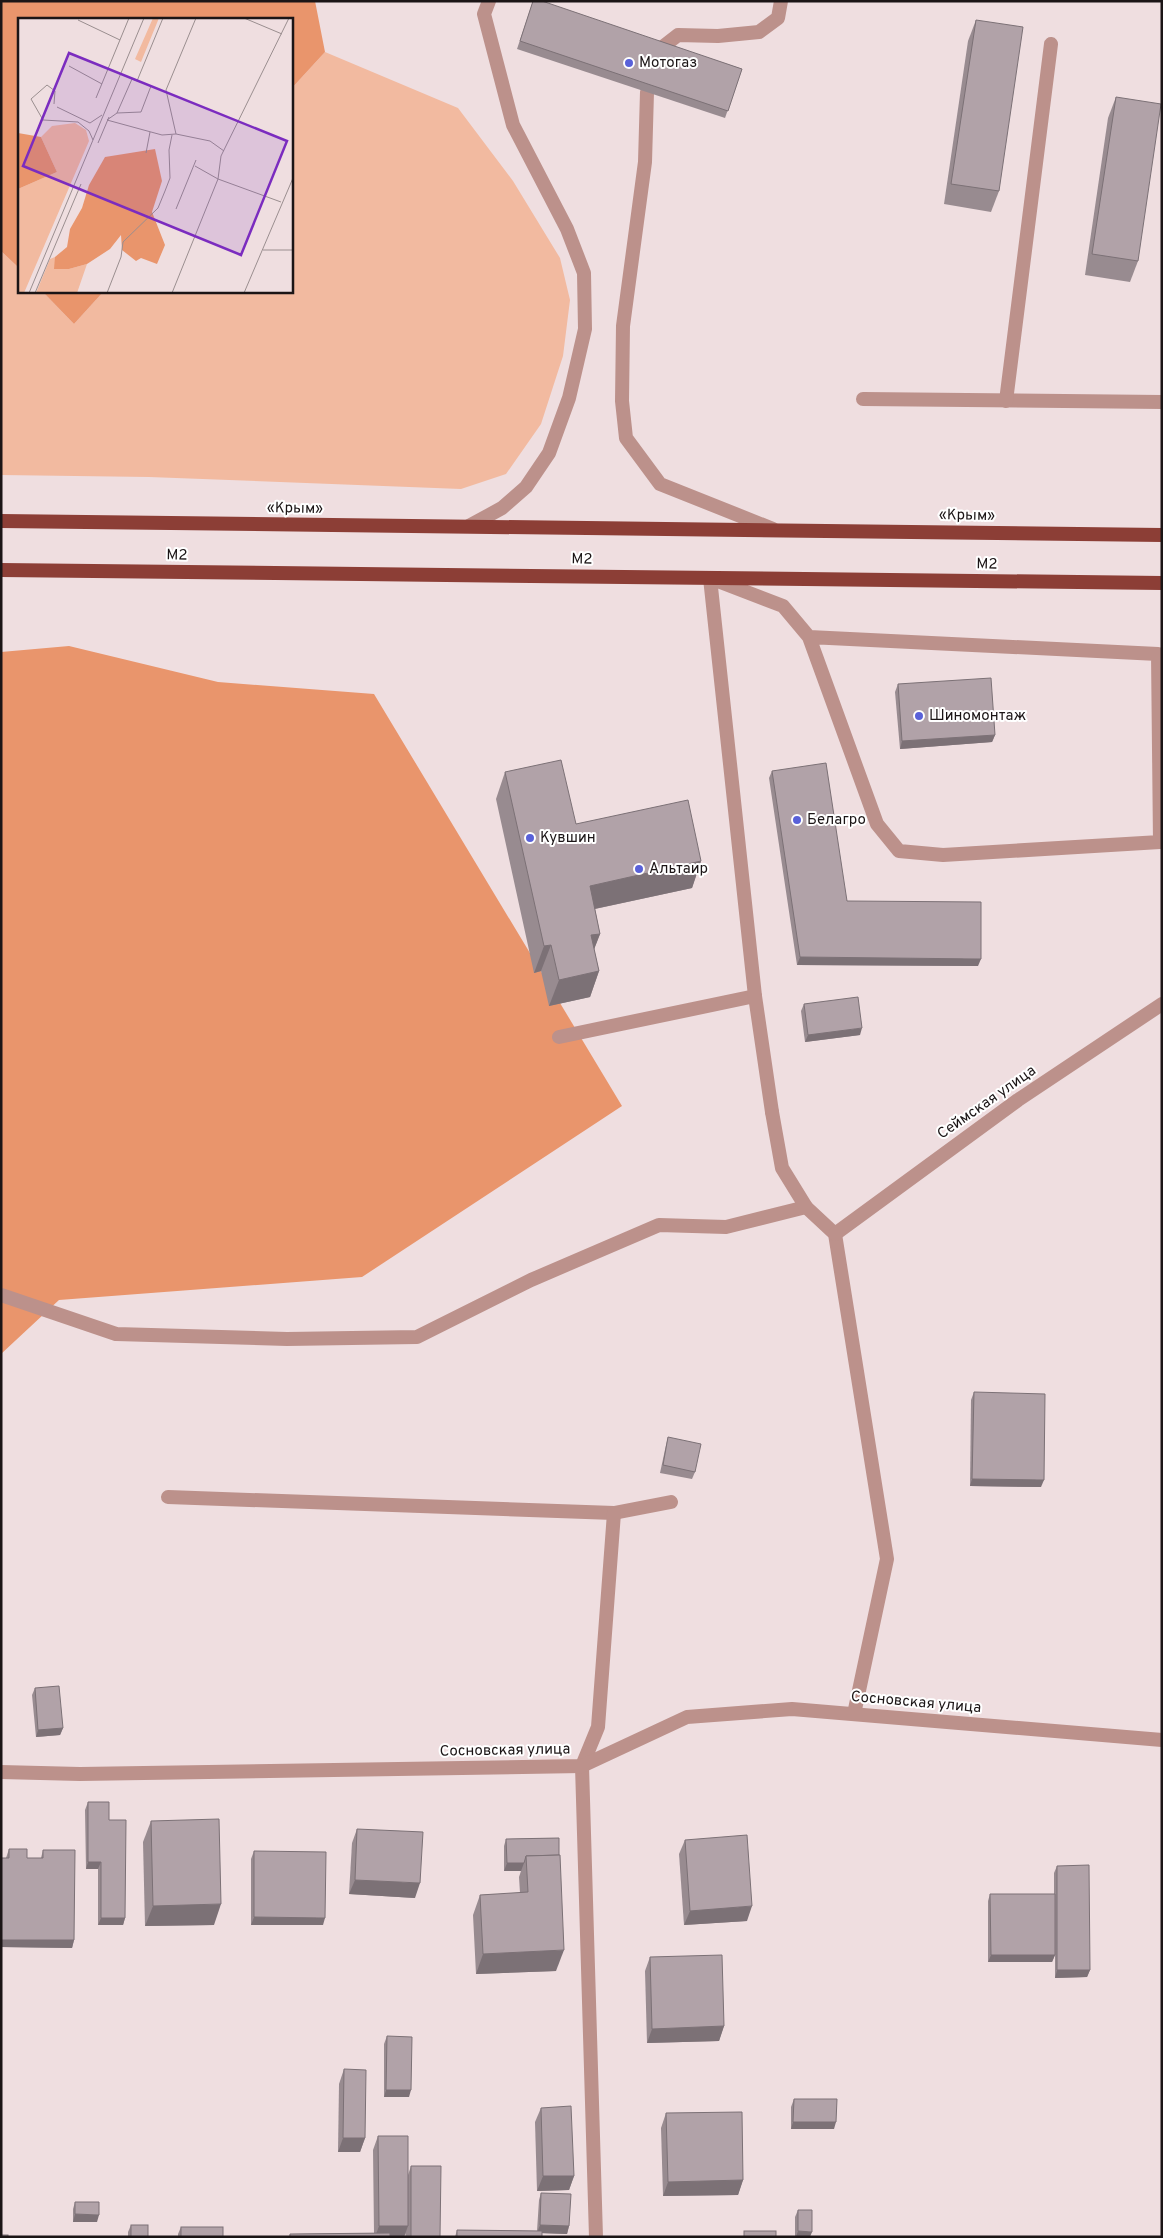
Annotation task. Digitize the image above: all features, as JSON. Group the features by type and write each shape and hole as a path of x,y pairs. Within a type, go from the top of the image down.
{"highway":[{"name":"«Крым»","path":"1,521 1162,535"},
{"name":"М2","path":"1,570 1162,583"}],"street":[{"path":"469,526 502,508 526,487 549,453 569,398 585,329 584,273 567,229 513,125 484,14 489,1"},
{"path":"660,49 678,35 718,36 759,32 778,18 781,1"},
{"path":"1006,400 1051,44"},
{"path":"647,92 645,162 623,326 622,401 626,438 660,484 773,530"},
{"path":"862,399 1162,402"},
{"path":"809,637 1158,654 1160,842 943,855 899,851 877,824 809,637 784,606 710,578 756,996 772,1112 782,1168 806,1207 835,1234 887,1559 854,1714"},
{"path":"559,1037 756,996"},
{"name":"Сеймская улица","path":"835,1234 1018,1100 1162,1004"},
{"path":"1,1295 116,1334 287,1339 417,1336 531,1280 659,1225 726,1227 806,1207"},
{"path":"168,1497 614,1512 671,1502"},
{"path":"596,2237 582,1766 598,1727 614,1512"},
{"name":"Сосновская улица","path":"1,1772 80,1774 582,1766 687,1717 792,1710 1162,1740"}],"shaded area":[{"path":"1,1 315,1 325,52 292,88 292,18 18,18 18,267 1,251"},
{"path":"325,52 458,108 513,181 560,258 570,300 563,356 541,424 506,474 461,489 149,477 1,475 1,251 18,267 18,292 43,292 74,324 103,292 292,292 292,88"},
{"path":"43,292 103,292 74,324"},
{"path":"69,646 218,682 374,694 622,1106 362,1277 59,1300 1,1354 1,652"}],"building":[{"name":"Мотогаз","path":"533,1 542,1 742,69 728,111 520,41"},
{"path":"976,20 1023,27 999,191 951,184"},
{"path":"1116,97 1161,104 1138,261 1092,254"},
{"path":"991,678 995,735 902,741 898,684"},
{"path":"561,760 576,824 688,800 701,861 590,886 600,934 591,935 599,971 559,980 551,945 544,946 505,772"},
{"path":"826,763 847,901 981,902 981,959 800,957 772,771"},
{"path":"858,997 862,1028 808,1035 804,1004"},
{"path":"974,1392 1045,1394 1044,1480 972,1479"},
{"path":"668,1437 701,1444 695,1472 663,1465"},
{"path":"59,1686 63,1728 38,1730 35,1688"},
{"path":"88,1802 109,1802 109,1820 126,1820 125,1918 101,1918 101,1862 88,1862"},
{"path":"219,1819 221,1904 153,1906 151,1821"},
{"path":"357,1829 423,1832 420,1883 355,1880"},
{"path":"747,1835 752,1906 690,1911 685,1840"},
{"path":"559,1838 559,1855 526,1856 524,1863 507,1863 506,1839"},
{"path":"9,1849 27,1849 27,1858 43,1858 43,1850 75,1850 74,1940 1,1940 1,1858 9,1858"},
{"path":"254,1851 326,1852 325,1918 254,1917"},
{"path":"560,1855 564,1950 483,1954 480,1895 528,1892 526,1856"},
{"path":"1089,1865 1090,1970 1057,1970 1057,1866"},
{"path":"990,1894 1055,1894 1055,1955 991,1955"},
{"path":"722,1955 724,2026 652,2029 650,1957"},
{"path":"387,2036 412,2037 411,2090 386,2090"},
{"path":"344,2069 366,2070 365,2138 343,2138"},
{"path":"794,2099 837,2099 836,2122 793,2122"},
{"path":"571,2106 574,2176 543,2176 541,2108"},
{"path":"742,2112 743,2180 668,2182 666,2113"},
{"path":"378,2136 408,2136 408,2226 379,2226"},
{"path":"411,2166 441,2166 440,2237 411,2237"},
{"path":"541,2193 571,2194 569,2226 540,2225"},
{"path":"75,2202 99,2202 99,2215 75,2214"},
{"path":"798,2210 812,2210 812,2232 798,2231"},
{"path":"131,2225 148,2225 148,2237 131,2237"},
{"path":"181,2227 223,2227 223,2237 181,2237"},
{"path":"457,2230 542,2231 542,2237 457,2237"},
{"path":"744,2231 776,2231 776,2237 744,2237"},
{"path":"390,2233 390,2237 290,2237 290,2234"}],"place":[{"name":"Мотогаз","path":"629,63"},
{"name":"Шиномонтаж","path":"919,716"},
{"name":"Белагро","path":"797,820"},
{"name":"Кувшин","path":"530,838"},
{"name":"Альтаир","path":"639,869"}]}
